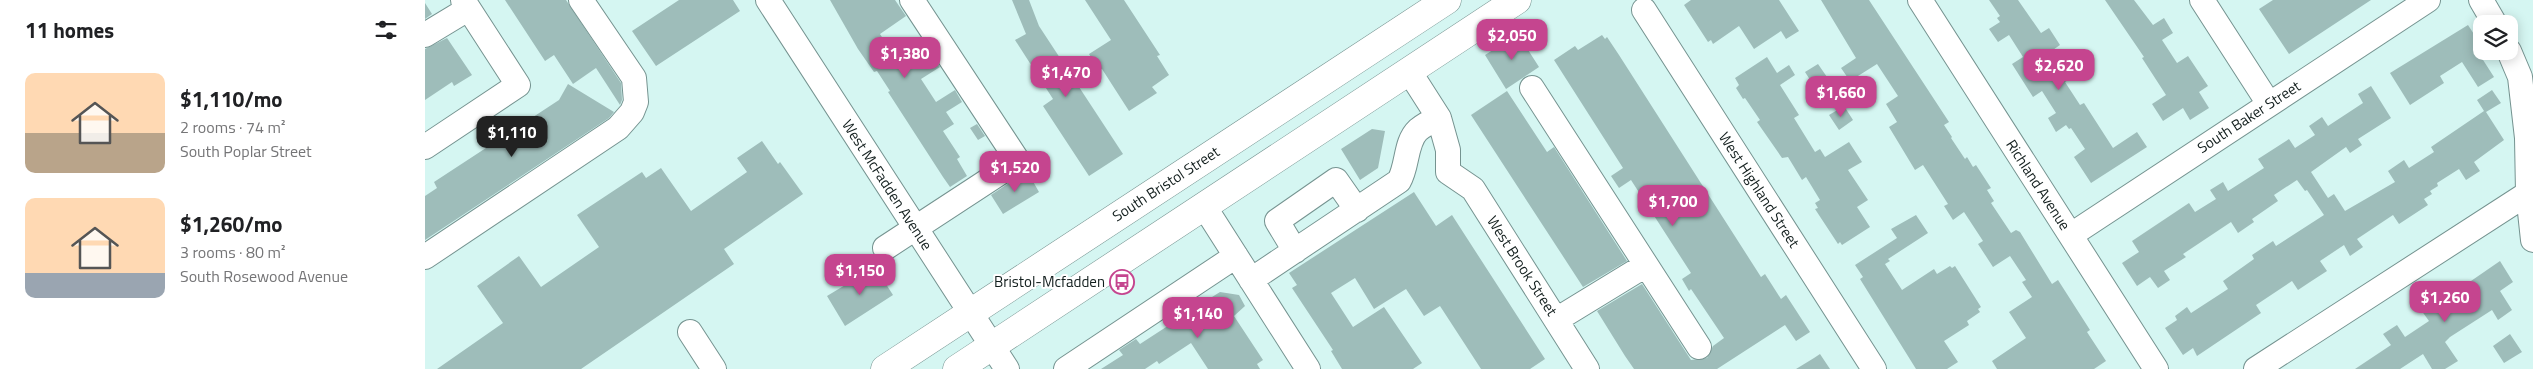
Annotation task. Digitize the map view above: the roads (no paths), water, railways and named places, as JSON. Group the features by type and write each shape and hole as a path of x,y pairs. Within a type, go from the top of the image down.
{"main road":[{"name":"South Bristol Street","path":"885,369 1447,0"},
{"path":"957,369 1517,0"}],"street":[{"path":"425,257 618,128 632,112 637,102 634,78 581,0"},
{"name":"West McFadden Avenue","path":"768,0 1007,369"},
{"path":"885,248 1018,161 912,0"},
{"name":"Richland Avenue","path":"1920,0 2157,369"},
{"path":"2202,0 2269,104"},
{"name":"South Baker Street","path":"2071,235 2428,0"},
{"path":"2481,0 2490,15"},
{"path":"425,35 465,4 518,85 425,147"},
{"name":"West Highland Street","path":"1644,10 1874,369"},
{"path":"2513,60 2520,77 2527,138 2533,240"},
{"path":"1251,280 1399,182 1404,174 1412,138 1418,130 1439,118 1409,71"},
{"path":"1532,88 1699,347"},
{"name":"West Brook Street","path":"1439,118 1448,150 1448,172 1473,189 1587,369"},
{"path":"1295,251 1277,221 1336,180 1357,210"},
{"path":"2256,369 2531,191"},
{"path":"1204,206 1308,369"},
{"path":"1066,369 1236,256"},
{"path":"1556,320 1646,265"},
{"path":"690,332 714,369"}],"place":[{"name":"Bristol-Mcfadden","path":"1122,282"}]}
